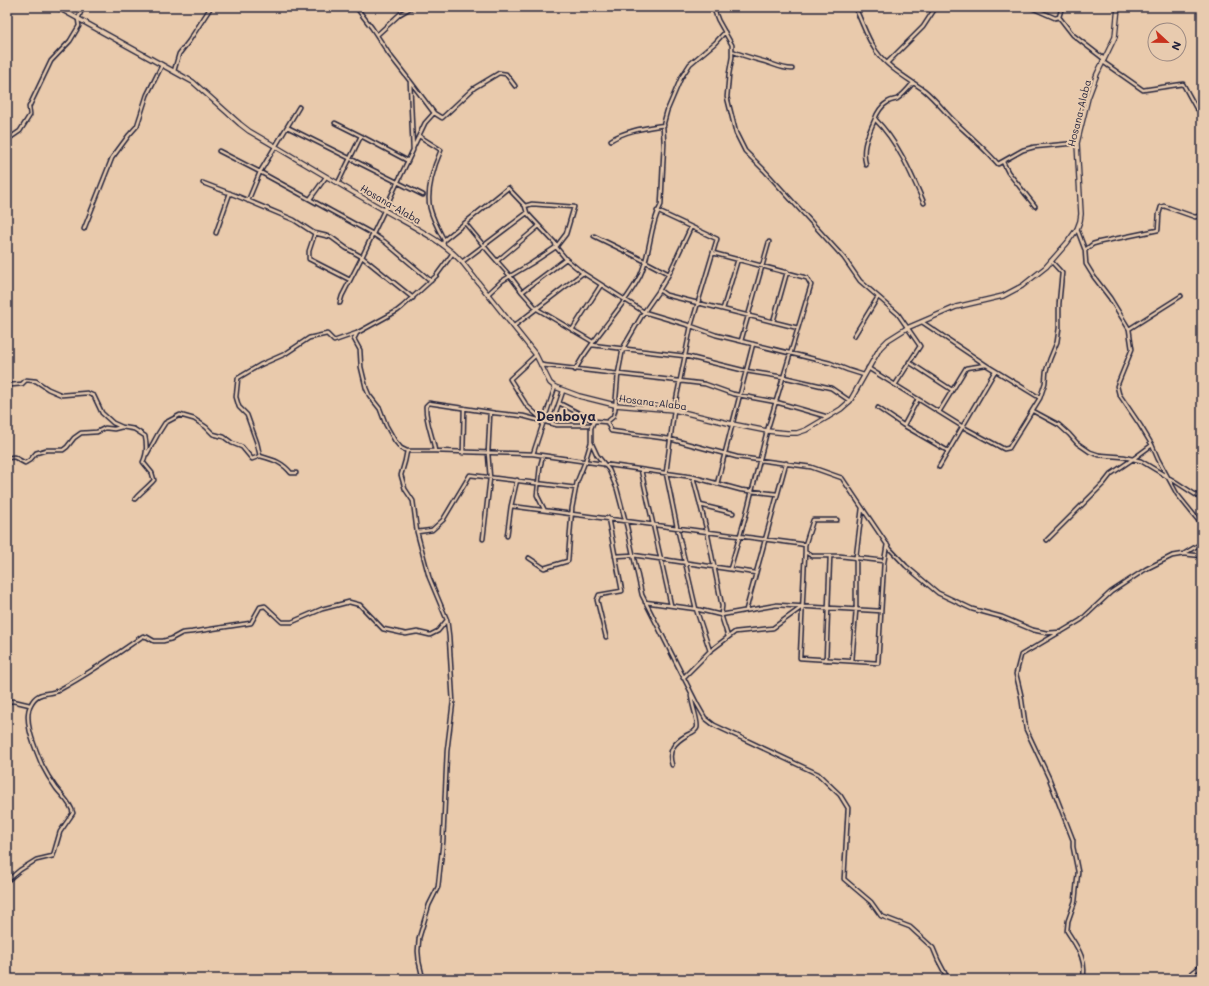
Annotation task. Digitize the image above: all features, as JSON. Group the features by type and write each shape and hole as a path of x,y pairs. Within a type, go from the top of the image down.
{"main road":[{"name":"Hosana-Alaba","path":"57,7 193,82 240,124 275,146 432,237 454,253 536,355 550,383 555,388 615,406 674,410 732,424 767,431 787,433 797,433 806,430 841,409 850,401 880,348 888,340 921,321 956,307 1003,296 1022,286 1046,267 1067,243 1077,229 1081,214 1077,143 1088,98 1097,74 1115,37 1118,7"}],"street":[{"path":"7,140 20,131 30,115 29,107 43,76 51,61 70,41 79,26 78,19 83,7"},
{"path":"174,71 179,54 211,7"},
{"path":"356,7 389,54 434,113 442,118 474,88 500,73 506,74 515,86"},
{"path":"377,35 400,14 412,7"},
{"path":"713,7 718,20 732,45 728,74 727,97 736,133 745,151 844,258 860,281 898,314 920,346 894,385"},
{"path":"855,7 868,38 876,52 887,63 924,91 986,150 998,164 1023,150 1034,146 1077,143"},
{"path":"887,63 923,27 936,7"},
{"path":"1030,7 1055,18 1059,17"},
{"path":"1059,17 1062,7"},
{"path":"1059,17 1073,35 1143,90 1183,84 1196,108 1202,113"},
{"path":"575,370 592,344 626,300 646,262 652,231 661,205 664,125 672,96 680,78 690,64 715,43 725,32"},
{"path":"732,51 785,69 792,69"},
{"path":"84,229 112,158 137,126 146,95 162,65"},
{"path":"410,81 413,150"},
{"path":"866,165 864,149 876,115 888,102 895,100 913,83"},
{"path":"248,201 260,172 299,107"},
{"path":"340,304 342,296 425,123 434,113"},
{"path":"875,120 883,127 892,139 910,169 924,203"},
{"path":"336,123 408,161"},
{"path":"612,140 619,135 642,128 664,125"},
{"path":"287,127 423,195"},
{"path":"338,183 361,136"},
{"path":"419,136 441,150 434,165 430,192 430,206 434,220 444,240"},
{"path":"219,151 373,234 385,242 431,281"},
{"path":"1003,162 1008,172 1035,206"},
{"path":"310,199 326,176"},
{"path":"203,183 294,220 315,233 331,237 362,257 413,298"},
{"path":"442,245 444,240 508,188 525,206 527,212 555,243 556,247 566,259 583,273 644,312 716,335 791,352 864,374"},
{"path":"216,233 230,193"},
{"path":"488,294 502,281 556,247 566,234 574,207 532,204 525,206"},
{"path":"1085,250 1093,244 1100,242 1158,230 1159,214 1161,207 1164,206 1195,217 1202,214"},
{"path":"658,211 716,239 691,326 674,410 666,473 696,609 710,651"},
{"path":"462,262 527,212"},
{"path":"465,223 537,309 592,344 685,356 746,371 783,377 831,388 850,401"},
{"path":"497,261 539,226"},
{"path":"559,403 594,422 607,422 613,417 618,374 623,348 644,312 660,290 691,228"},
{"path":"1077,229 1085,250 1086,264 1110,298 1129,329 1132,349 1117,386 1119,394 1152,444 1158,459 1177,494 1202,525"},
{"path":"315,233 309,251 309,259 350,280"},
{"path":"594,236 669,274"},
{"path":"741,341 769,242"},
{"path":"260,456 247,416 239,407 236,397 238,378 260,365 285,354 309,338 327,334 334,341 357,333 397,311 436,276 454,253"},
{"path":"713,253 807,278 811,285 767,431 730,569"},
{"path":"522,292 566,259"},
{"path":"723,309 738,259"},
{"path":"868,368 963,426 1004,449 1009,448 1040,398 1046,383 1046,371 1057,342 1062,273 1051,261"},
{"path":"773,322 787,272"},
{"path":"514,326 583,273"},
{"path":"572,330 601,285"},
{"path":"660,290 666,296 798,328"},
{"path":"1129,329 1181,296"},
{"path":"854,336 878,297"},
{"path":"921,321 995,371 1040,398"},
{"path":"357,333 354,339 360,350 361,367 366,388 369,395 380,409 386,425 395,441 400,448 407,451 533,454 694,477 741,490 777,494"},
{"path":"717,484 753,344"},
{"path":"536,355 510,379 528,406 544,422"},
{"path":"909,362 952,390"},
{"path":"541,365 705,384 739,396 776,402 828,417"},
{"path":"939,412 966,368 986,365"},
{"path":"939,467 995,371"},
{"path":"7,382 11,385 22,384 26,380 36,381 48,389 62,395 87,393 94,396 102,413 113,423 122,427 134,429 145,436 146,456"},
{"path":"533,454 555,388"},
{"path":"552,424 563,391"},
{"path":"904,425 918,399"},
{"path":"435,451 433,438 425,413 426,406 429,403 523,416 558,425 592,425"},
{"path":"463,453 464,408"},
{"path":"878,408 948,451"},
{"path":"1033,410 1059,424 1076,443 1090,452 1099,455 1124,457 1141,461 1202,499"},
{"path":"483,539 490,477 488,453 490,412"},
{"path":"135,499 149,487 154,480 152,473 143,462 146,456 165,423 180,415 194,418 213,434 224,437 232,443 242,447 252,459 260,456 276,461 286,466 292,473 296,473"},
{"path":"529,558 544,568 568,560 572,513 577,482 591,442 591,428 594,422"},
{"path":"607,422 610,431 670,439 737,457 811,467 842,478 887,544 906,566 938,593 972,609 1002,617 1033,630 1047,633 1061,632"},
{"path":"7,458 14,457 25,463 36,453 46,450 63,450 68,447 74,438 82,433 97,432 105,428 114,429 122,427"},
{"path":"591,442 597,456 609,470 617,489 626,520 642,595 691,694 705,718 714,725 818,774 840,795 848,808 849,818 846,831 844,879 870,902 881,916 910,927 934,948 938,960 948,979"},
{"path":"1047,540 1104,483 1111,474 1152,444"},
{"path":"407,451 406,461 401,475 405,488 413,501 418,532 429,577 447,620 452,702 447,751 443,841 438,887 429,905 419,938 418,957 423,979"},
{"path":"543,456 537,483 537,495 544,510"},
{"path":"746,610 786,464"},
{"path":"641,470 671,605"},
{"path":"418,532 432,530 443,520 470,475 576,488"},
{"path":"694,477 722,606 721,615 728,637"},
{"path":"507,536 511,506 517,480"},
{"path":"700,505 733,513"},
{"path":"511,506 626,520 805,546"},
{"path":"852,661 856,610 856,557 862,508"},
{"path":"606,638 597,600 599,595 622,591 608,518"},
{"path":"837,520 813,520 805,546 800,658 878,663 884,561 887,544"},
{"path":"1184,554 1202,543"},
{"path":"805,552 812,556 856,557 884,561"},
{"path":"1083,979 1083,959 1074,942 1066,932 1075,901 1078,872 1073,840 1049,778 1026,729 1016,674 1021,655 1080,620 1111,592 1146,569 1172,556 1184,554 1202,556"},
{"path":"615,556 633,555 756,573"},
{"path":"826,660 830,556"},
{"path":"7,881 20,870 36,860 54,856 60,832 73,813 72,808 44,770 32,742 28,715 30,705 35,697 57,692 143,636 154,641 163,641 172,639 182,633 251,623 260,607 265,606 282,622 292,622 322,609 349,602 360,605 383,629 406,634 417,632 430,635 438,631 447,620"},
{"path":"645,602 696,609 721,615 777,605 881,611"},
{"path":"683,678 710,651 735,632 773,628 802,607"},
{"path":"672,764 670,754 673,747 678,741 695,731 697,726 697,720 691,702 691,694"},
{"path":"7,702 13,701 30,705"},
{"path":"1185,979 1202,965"}],"district":[{"name":"Denboya","path":"566,416"}]}
